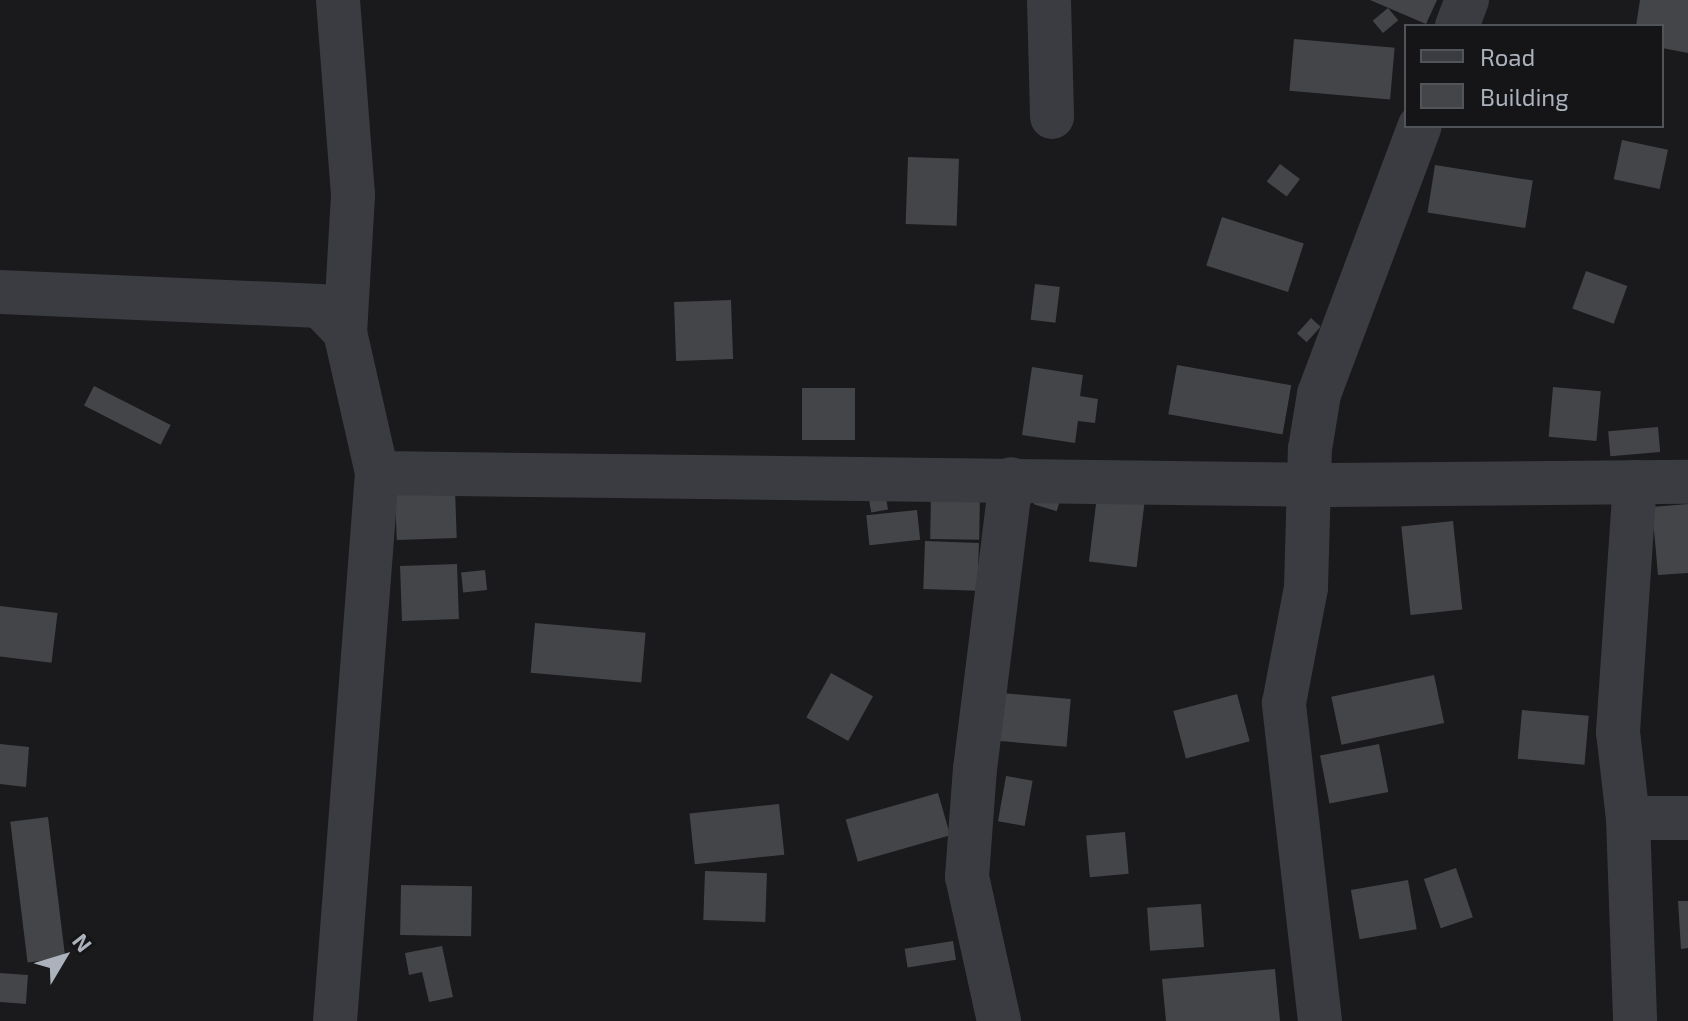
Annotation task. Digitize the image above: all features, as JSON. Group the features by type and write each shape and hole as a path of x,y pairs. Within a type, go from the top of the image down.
{"street":[{"path":"335,1021 377,473 345,332 353,195 338,0"},
{"path":"1049,0 1052,117"},
{"path":"1458,24 1467,0"},
{"path":"1320,1021 1284,703 1306,588 1309,483 1319,394 1419,128"},
{"path":"0,292 320,306 345,332"},
{"path":"377,473 1309,483 1688,482"},
{"path":"999,1021 967,877 975,769 1011,479"},
{"path":"1635,482 1618,732 1628,818 1635,1021"},
{"path":"1628,818 1688,818"}],"building":[{"path":"1370,0 1437,0 1426,24"},
{"path":"1640,0 1688,0 1688,53 1664,48 1664,24 1636,24"},
{"path":"1388,8 1398,20 1383,33 1373,21"},
{"path":"1294,39 1395,48 1390,100 1289,91"},
{"path":"1622,140 1668,150 1660,189 1614,179"},
{"path":"908,157 959,159 957,226 906,224"},
{"path":"1280,164 1300,179 1287,197 1267,182"},
{"path":"1435,165 1533,180 1525,228 1427,212"},
{"path":"1222,217 1304,244 1288,292 1206,266"},
{"path":"1586,271 1627,286 1614,324 1572,309"},
{"path":"1035,284 1060,287 1055,323 1031,320"},
{"path":"731,300 733,359 676,361 674,302"},
{"path":"1311,318 1321,327 1307,342 1297,334"},
{"path":"1177,365 1291,385 1283,434 1168,414"},
{"path":"1032,367 1083,375 1080,396 1098,399 1095,423 1078,421 1075,443 1022,435"},
{"path":"94,386 171,425 161,445 84,406"},
{"path":"1553,387 1601,391 1596,441 1549,437"},
{"path":"802,388 855,388 855,440 802,440"},
{"path":"1658,427 1660,452 1610,456 1608,431"},
{"path":"883,481 888,510 871,513 866,484"},
{"path":"1039,487 1062,494 1057,511 1034,504"},
{"path":"455,489 457,538 397,540 395,491"},
{"path":"931,493 980,494 979,540 930,539"},
{"path":"1097,496 1145,502 1137,567 1089,562"},
{"path":"1688,504 1688,573 1658,575 1652,507"},
{"path":"917,510 920,540 869,545 866,515"},
{"path":"1453,521 1462,610 1411,615 1401,526"},
{"path":"925,541 979,543 977,591 923,589"},
{"path":"457,564 459,619 402,621 400,566"},
{"path":"485,570 487,590 463,592 461,573"},
{"path":"0,606 58,613 51,663 0,656"},
{"path":"535,623 646,633 641,682 531,673"},
{"path":"831,673 873,696 848,741 806,718"},
{"path":"1434,675 1444,723 1341,745 1331,697"},
{"path":"1002,693 1071,699 1067,747 998,741"},
{"path":"1237,694 1250,741 1186,758 1173,711"},
{"path":"1522,710 1589,716 1584,765 1518,759"},
{"path":"0,744 29,747 26,787 0,784"},
{"path":"1379,744 1388,792 1329,804 1320,755"},
{"path":"1006,776 1033,781 1025,826 998,821"},
{"path":"938,793 950,835 858,862 846,819"},
{"path":"779,804 784,855 695,864 689,813"},
{"path":"48,817 65,958 28,963 10,822"},
{"path":"1125,832 1129,874 1090,877 1086,835"},
{"path":"1456,868 1473,917 1441,928 1424,879"},
{"path":"705,871 767,873 765,922 703,920"},
{"path":"1408,880 1417,929 1360,939 1351,890"},
{"path":"401,885 472,886 471,936 400,935"},
{"path":"1678,901 1688,901 1688,948 1681,949"},
{"path":"1201,904 1204,947 1150,951 1147,908"},
{"path":"953,941 956,960 908,967 905,949"},
{"path":"442,946 453,997 429,1002 422,972 409,975 405,953"},
{"path":"1275,969 1280,1021 1166,1021 1162,979"},
{"path":"0,973 28,975 26,1004 0,1002"}]}
